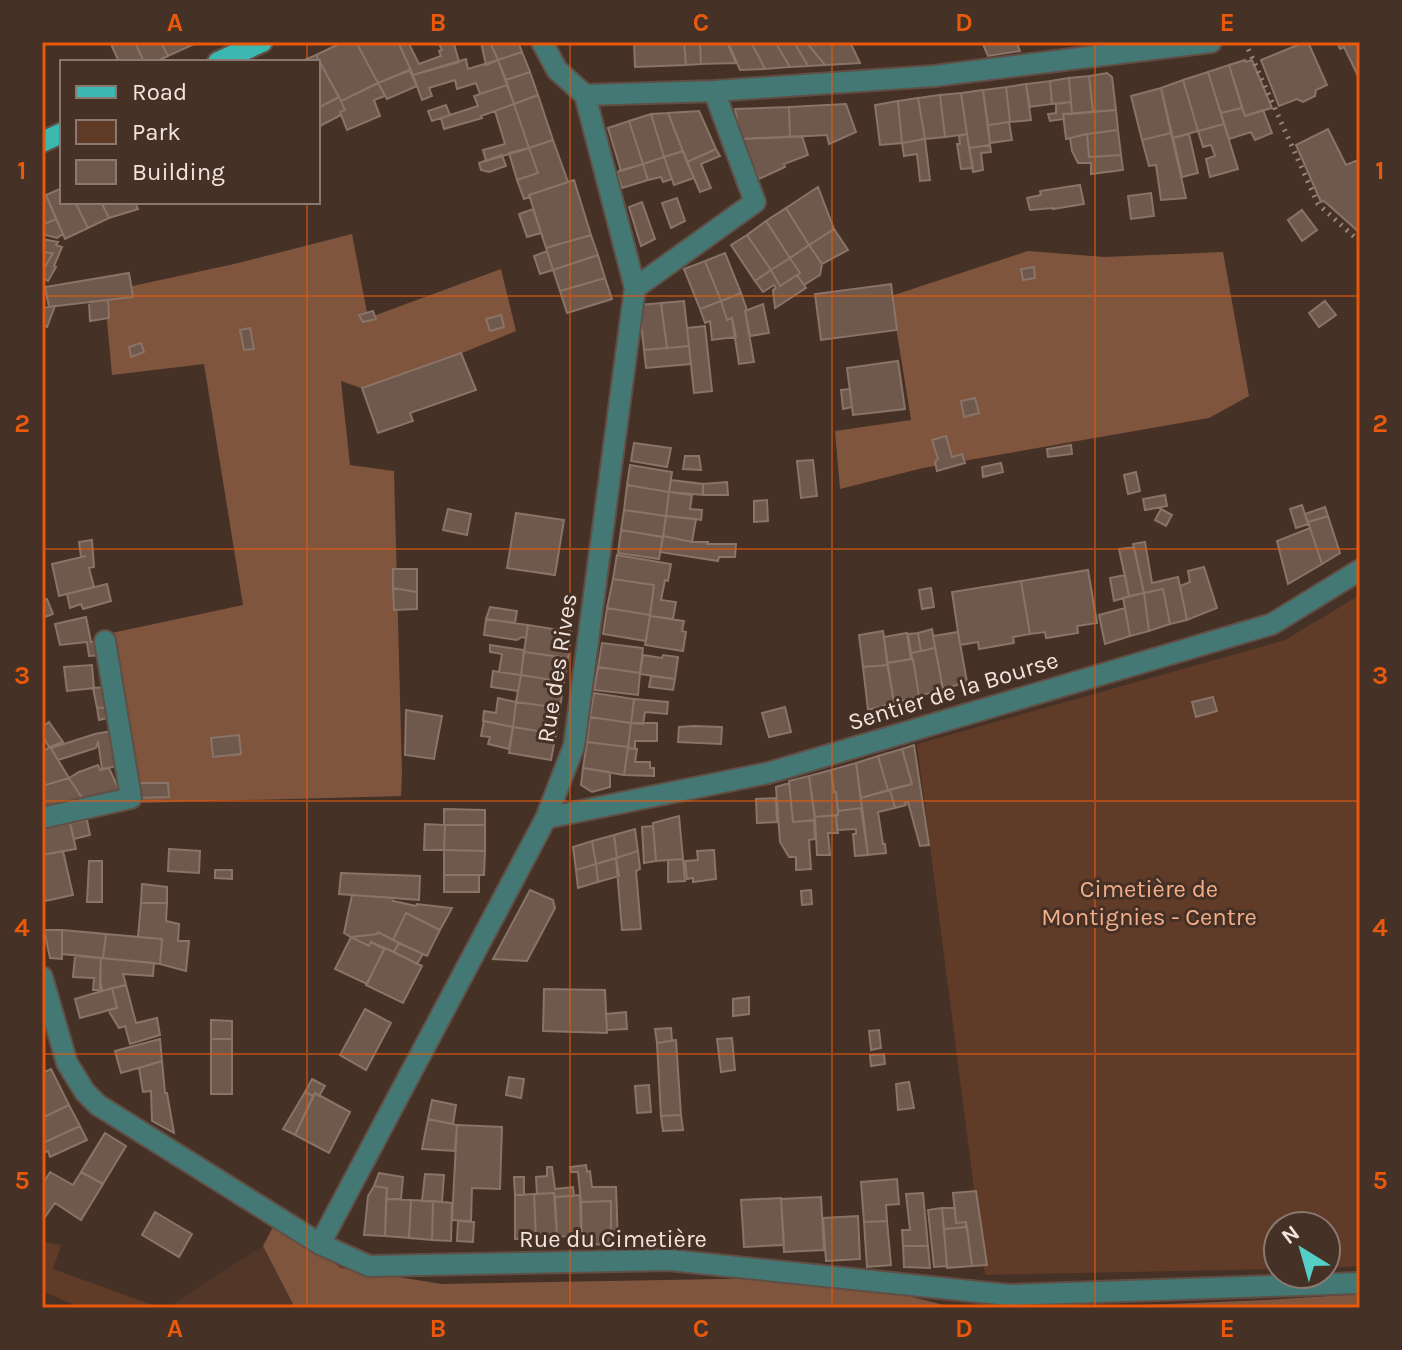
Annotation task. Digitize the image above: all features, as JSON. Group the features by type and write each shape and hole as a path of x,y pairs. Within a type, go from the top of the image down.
{"main road":[{"path":"222,60 262,42"}],"street":[{"path":"542,42 557,70 585,95 714,91 934,76 1211,42"},
{"path":"635,288 755,202 714,91"},
{"name":"Rue des Rives","path":"320,1244 546,818 574,746 635,288 585,95"},
{"name":"Sentier de la Bourse","path":"546,818 768,773 1272,624 1360,570"},
{"path":"42,818 131,798 105,641"},
{"name":"Rue du Cimetière","path":"42,977 67,1063 85,1092 98,1105 320,1244 369,1266 669,1260 1009,1302 1360,1283"}],"path":[{"path":"1245,42 1318,204 1360,242"}],"shaded area":[{"path":"352,234 368,318 501,269 516,331 361,388 341,381 350,465 394,471 401,796 136,803 107,634 243,605 204,364 112,375 105,299 128,287"},
{"path":"1028,251 1105,257 1223,252 1249,396 1209,418 923,468 840,489 835,431 911,420 891,296"},
{"path":"276,1221 341,1268 442,1284 832,1277 956,1308 295,1308 263,1246"},
{"path":"263,1246 295,1308 167,1308 168,1307"},
{"path":"1360,1294 1360,1308 1071,1308 1266,1300"}],"green space":[{"name":"Cimetière de Montignies - Centre","path":"1360,595 1360,1266 1342,1267 1342,1210 1262,1210 1262,1269 985,1275 917,744 1285,640"},
{"path":"42,1242 61,1245 53,1269 161,1308 81,1308 42,1291"}],"building":[{"path":"110,42 135,42 143,60 118,60"},
{"path":"135,42 161,42 168,56 159,60 143,60"},
{"path":"161,42 194,42 194,44 168,56"},
{"path":"343,42 356,42 378,83 341,101 316,55"},
{"path":"356,42 398,42 411,70 378,83"},
{"path":"398,42 408,42 419,64 441,56 438,42 459,42 454,44 459,62 413,75"},
{"path":"481,42 490,42 498,60 486,65"},
{"path":"490,42 518,42 522,52 498,60"},
{"path":"634,42 684,42 686,65 635,67"},
{"path":"684,42 700,42 701,64 686,65"},
{"path":"700,42 727,42 736,63 701,64"},
{"path":"728,42 751,42 765,69 740,70"},
{"path":"751,42 775,42 790,67 765,69"},
{"path":"775,42 794,42 808,66 790,67"},
{"path":"794,42 806,42 825,65 808,66"},
{"path":"806,42 850,42 860,63 825,65"},
{"path":"982,42 1016,42 1020,51 988,56"},
{"path":"1308,42 1327,85 1303,102 1297,99 1279,106 1261,60"},
{"path":"1337,42 1360,42 1360,80 1344,47 1340,49"},
{"path":"522,52 530,72 506,80 498,60"},
{"path":"466,59 468,69 498,60 507,85 480,94 476,83 457,89 455,80 429,88 432,96 422,100 413,75"},
{"path":"1252,60 1272,108 1245,116 1229,65"},
{"path":"320,62 339,97 320,107"},
{"path":"1229,65 1242,108 1221,113 1208,72"},
{"path":"409,70 417,86 387,99 378,83"},
{"path":"530,72 538,95 514,104 506,80"},
{"path":"1208,72 1224,124 1198,131 1183,80"},
{"path":"1107,73 1112,77 1116,110 1093,112 1089,76"},
{"path":"1089,76 1093,112 1072,114 1069,78"},
{"path":"1069,78 1071,102 1052,104 1050,81"},
{"path":"1183,80 1198,131 1173,138 1161,88"},
{"path":"1050,81 1052,104 1030,107 1026,84"},
{"path":"378,83 385,96 374,100 380,116 347,130 340,112 345,110 341,101"},
{"path":"1026,84 1031,120 1010,122 1006,87"},
{"path":"507,85 514,104 482,118 444,129 441,118 478,106 474,96"},
{"path":"1006,87 1010,122 988,125 983,90"},
{"path":"1161,88 1171,133 1142,140 1131,96"},
{"path":"983,90 990,145 969,148 961,93"},
{"path":"961,93 967,134 945,137 940,95"},
{"path":"538,95 553,140 529,148 514,104"},
{"path":"940,95 945,137 925,139 918,98"},
{"path":"339,97 345,110 320,126 320,107"},
{"path":"918,98 925,139 902,143 898,101"},
{"path":"898,101 902,143 880,145 875,105"},
{"path":"1071,102 1072,114 1063,114 1064,119 1050,121 1048,114 1056,113 1056,104"},
{"path":"514,104 529,148 486,161 483,150 505,144 495,111"},
{"path":"846,104 856,132 829,144 827,135 790,137 789,107"},
{"path":"446,105 450,115 432,121 428,111"},
{"path":"789,107 790,137 741,139 735,109"},
{"path":"1242,108 1245,116 1263,110 1272,133 1255,140 1251,132 1229,139 1221,113"},
{"path":"1116,110 1118,130 1066,139 1063,114"},
{"path":"699,111 716,149 687,162 668,113"},
{"path":"668,113 683,151 664,157 651,114"},
{"path":"651,114 664,157 643,164 629,121"},
{"path":"629,121 643,164 621,171 608,128"},
{"path":"1009,122 1012,140 990,143 988,125"},
{"path":"1224,124 1238,169 1210,177 1206,159 1215,156 1211,145 1203,147 1198,131"},
{"path":"1328,129 1346,165 1358,160 1360,164 1360,233 1324,201 1321,202 1296,145"},
{"path":"1118,130 1121,155 1089,157 1087,134"},
{"path":"1171,133 1186,198 1161,200 1156,165 1149,166 1142,140"},
{"path":"967,134 973,168 961,169 957,144 960,144 959,136"},
{"path":"1087,134 1089,157 1121,155 1123,170 1091,174 1091,163 1078,163 1070,138"},
{"path":"1189,134 1198,173 1182,177 1173,138"},
{"path":"802,136 808,155 784,164 785,167 759,179 741,139"},
{"path":"925,139 930,180 920,181 917,154 904,156 902,143"},
{"path":"553,140 568,182 524,199 517,180 538,173 529,148"},
{"path":"990,145 991,152 981,153 983,170 973,172 969,148"},
{"path":"529,148 538,173 517,180 509,153"},
{"path":"716,149 720,156 701,164 711,188 700,192 687,162"},
{"path":"683,151 694,178 674,185 664,157"},
{"path":"502,155 506,166 489,172 481,170 479,163"},
{"path":"664,157 672,179 663,182 661,177 648,180 643,164"},
{"path":"643,164 648,180 622,188 617,173"},
{"path":"574,180 591,235 546,248 529,195"},
{"path":"1080,185 1084,204 1030,210 1027,198 1041,195 1040,191"},
{"path":"818,187 834,229 809,245 786,208"},
{"path":"60,189 60,204 76,204 88,228 65,239 46,195"},
{"path":"1151,193 1154,216 1131,219 1128,196"},
{"path":"46,195 56,219 42,225 42,197"},
{"path":"677,198 685,221 671,228 662,203"},
{"path":"642,202 655,239 641,246 629,207"},
{"path":"76,204 102,204 109,218 88,228"},
{"path":"102,204 136,204 138,209 109,218"},
{"path":"786,208 809,245 790,258 766,221"},
{"path":"533,209 541,233 527,237 519,214"},
{"path":"1302,210 1317,230 1302,241 1288,220"},
{"path":"56,219 63,234 57,238 42,234 42,225"},
{"path":"766,221 790,258 771,270 747,235"},
{"path":"834,229 848,250 822,264 809,245"},
{"path":"591,235 598,255 553,270 546,248"},
{"path":"747,235 771,270 755,281 731,245"},
{"path":"42,239 58,242 56,245 62,247 48,281 45,279 42,282 42,272 53,253 42,252"},
{"path":"809,245 822,264 820,275 804,285 790,258"},
{"path":"547,251 553,270 540,274 534,256"},
{"path":"42,252 53,253 42,272"},
{"path":"725,253 741,293 721,301 705,261"},
{"path":"598,255 605,278 560,291 553,270"},
{"path":"790,258 800,273 780,286 771,270"},
{"path":"705,261 721,301 700,309 684,269"},
{"path":"1034,267 1035,278 1023,280 1021,269"},
{"path":"771,270 780,286 797,275 806,288 775,308 774,285 763,292 755,281"},
{"path":"129,273 133,297 49,307 45,287"},
{"path":"605,278 612,299 567,313 560,291"},
{"path":"891,284 897,330 821,340 815,294"},
{"path":"741,293 747,310 754,362 739,364 732,318 727,320 721,301"},
{"path":"108,300 109,318 90,321 89,302"},
{"path":"684,301 689,346 667,348 661,303"},
{"path":"721,301 727,320 732,318 736,337 712,340 710,321 705,323 700,309"},
{"path":"1325,301 1336,315 1319,327 1309,313"},
{"path":"661,303 667,348 644,350 639,305"},
{"path":"763,304 769,333 750,336 745,311"},
{"path":"55,306 47,327 42,324 42,308"},
{"path":"373,311 376,319 363,322 359,315"},
{"path":"501,315 504,327 490,331 486,319"},
{"path":"705,326 712,391 694,393 687,328"},
{"path":"250,328 254,349 244,350 240,330"},
{"path":"141,343 144,352 131,357 129,347"},
{"path":"689,346 691,364 646,368 644,350"},
{"path":"461,353 476,390 410,413 413,421 378,433 362,388"},
{"path":"898,361 905,409 853,415 847,368"},
{"path":"850,389 852,407 843,409 841,390"},
{"path":"975,398 979,413 964,417 961,401"},
{"path":"946,436 952,457 962,454 965,463 937,471 935,462 938,459 932,440"},
{"path":"634,443 671,448 667,467 631,461"},
{"path":"1071,445 1072,454 1048,457 1047,449"},
{"path":"685,456 699,456 701,470 683,469"},
{"path":"813,460 817,496 801,498 797,461"},
{"path":"1001,463 1003,472 983,477 982,467"},
{"path":"630,465 672,472 669,492 627,485"},
{"path":"1136,472 1140,491 1128,494 1124,475"},
{"path":"671,480 703,484 703,495 669,492"},
{"path":"727,482 728,495 703,495 703,484"},
{"path":"627,485 669,492 666,516 624,510"},
{"path":"669,492 692,495 690,509 702,510 701,520 666,516"},
{"path":"1165,495 1167,506 1145,510 1143,499"},
{"path":"767,500 768,521 754,522 754,501"},
{"path":"1302,505 1308,524 1296,528 1290,509"},
{"path":"1325,507 1328,516 1308,522 1305,514"},
{"path":"448,509 471,514 467,535 443,530"},
{"path":"1161,509 1172,515 1166,526 1155,520"},
{"path":"624,510 666,516 663,537 621,530"},
{"path":"516,513 564,520 555,575 507,568"},
{"path":"666,516 696,519 692,542 663,536"},
{"path":"1328,516 1340,553 1322,564 1308,522"},
{"path":"1310,528 1322,564 1288,584 1277,541"},
{"path":"621,530 663,537 659,559 618,553"},
{"path":"663,536 707,544 736,544 735,557 719,557 718,561 660,552"},
{"path":"92,540 94,567 89,568 94,587 59,596 52,564 86,556 81,557 79,542"},
{"path":"1145,542 1152,583 1178,577 1187,620 1170,624 1163,589 1144,593 1133,544"},
{"path":"1134,547 1144,593 1129,596 1119,549"},
{"path":"617,555 671,564 661,600 676,602 673,619 650,616 654,585 613,579"},
{"path":"1204,567 1217,608 1187,620 1180,586 1190,582 1188,571"},
{"path":"393,569 417,569 417,592 393,588"},
{"path":"1088,570 1097,623 1077,626 1078,633 1046,638 1045,632 1030,634 1021,581"},
{"path":"1125,575 1129,596 1114,601 1110,578"},
{"path":"613,579 654,585 650,615 607,608"},
{"path":"1021,581 1030,634 1013,637 1014,643 979,649 978,642 960,645 952,592"},
{"path":"107,584 111,601 83,609 81,604 70,608 67,594"},
{"path":"393,588 417,592 417,609 394,610"},
{"path":"931,588 934,607 922,609 919,590"},
{"path":"1163,589 1170,624 1149,631 1144,593"},
{"path":"1144,593 1149,631 1130,636 1123,598"},
{"path":"47,599 53,614 42,618 42,600"},
{"path":"490,607 517,611 515,623 486,619"},
{"path":"607,608 650,615 646,641 603,634"},
{"path":"1125,608 1130,636 1105,644 1099,615"},
{"path":"650,616 684,621 683,651 645,645"},
{"path":"86,617 91,642 101,642 104,655 89,656 87,642 60,645 55,624"},
{"path":"486,619 528,625 526,638 517,640 484,635"},
{"path":"528,625 572,632 568,658 524,652"},
{"path":"932,629 935,648 921,651 918,633"},
{"path":"883,631 888,665 863,667 859,635"},
{"path":"958,632 967,682 943,689 933,636"},
{"path":"907,633 911,659 887,663 884,637"},
{"path":"918,633 921,651 911,653 908,634"},
{"path":"602,643 643,648 640,673 598,667"},
{"path":"490,645 524,650 521,675 499,672 502,654 490,652"},
{"path":"935,648 943,689 919,696 911,653"},
{"path":"524,652 568,658 564,682 521,675"},
{"path":"643,655 678,657 675,679 640,674"},
{"path":"913,659 919,696 894,703 887,663"},
{"path":"92,665 94,688 67,691 64,667"},
{"path":"888,665 894,703 868,710 863,667"},
{"path":"598,667 640,673 638,695 594,690"},
{"path":"493,671 521,675 518,691 491,687"},
{"path":"521,675 564,682 560,708 516,702"},
{"path":"651,676 675,679 673,690 649,687"},
{"path":"107,687 111,707 97,708 93,688"},
{"path":"594,693 634,699 631,723 590,717"},
{"path":"1213,697 1217,711 1196,717 1192,702"},
{"path":"498,698 516,702 513,727 483,721 484,711 496,713"},
{"path":"634,699 668,702 667,714 645,712 643,724 631,723"},
{"path":"516,702 560,708 556,734 513,727"},
{"path":"111,707 112,717 99,720 97,708"},
{"path":"785,707 791,732 769,737 762,713"},
{"path":"406,710 442,716 434,759 405,755"},
{"path":"590,717 631,723 628,747 587,742"},
{"path":"484,721 513,727 509,749 488,744 490,737 481,736"},
{"path":"49,722 63,742 49,747 42,735 42,727"},
{"path":"631,723 657,723 657,741 635,741 635,749 628,748"},
{"path":"513,727 556,734 551,760 509,753"},
{"path":"679,727 722,727 721,744 678,742"},
{"path":"117,730 123,765 102,769 98,741 96,748 58,760 51,748 95,734"},
{"path":"239,735 241,754 213,757 211,738"},
{"path":"587,742 628,747 624,775 583,768"},
{"path":"914,745 929,845 920,846 908,802 895,808 890,790 912,784 902,749"},
{"path":"50,747 69,778 42,786 42,752"},
{"path":"628,748 637,749 635,762 650,762 654,776 624,775"},
{"path":"902,749 912,784 888,790 878,756"},
{"path":"878,756 888,790 861,798 856,763"},
{"path":"856,763 862,808 838,811 831,770"},
{"path":"98,765 100,770 109,768 119,790 84,801 69,778"},
{"path":"583,768 610,772 610,787 592,792 581,785"},
{"path":"831,770 838,815 815,817 809,776"},
{"path":"809,776 815,820 793,822 789,781"},
{"path":"69,778 84,801 42,810 42,786"},
{"path":"138,783 168,783 169,797 138,798"},
{"path":"789,783 793,822 814,820 815,839 809,840 811,869 796,870 796,857 789,857 780,842 776,787"},
{"path":"890,790 895,808 878,812 886,853 868,855 861,798"},
{"path":"776,798 777,822 757,823 756,799"},
{"path":"861,808 868,855 855,856 853,834 856,834 856,829 837,830 836,815 838,811"},
{"path":"444,809 485,810 485,825 445,825 444,850 424,850 425,824 444,825"},
{"path":"836,815 838,833 828,833 830,855 817,855 815,817"},
{"path":"679,816 683,859 656,861 653,823"},
{"path":"87,820 90,835 74,839 70,823"},
{"path":"70,823 76,849 42,855 42,829"},
{"path":"445,825 485,825 485,851 444,850"},
{"path":"653,826 656,861 644,863 642,827"},
{"path":"635,829 638,851 617,858 614,835"},
{"path":"614,835 617,858 596,864 592,841"},
{"path":"592,841 596,864 576,870 573,847"},
{"path":"169,849 200,851 199,873 168,871"},
{"path":"444,850 485,851 484,875 444,875"},
{"path":"714,850 716,879 693,882 693,878 687,879 685,861 698,860 697,851"},
{"path":"63,851 73,895 45,901 42,855"},
{"path":"638,851 640,869 636,871 641,929 622,930 616,858"},
{"path":"616,858 619,876 598,882 596,864"},
{"path":"683,859 685,881 668,882 668,860"},
{"path":"89,861 102,861 102,902 87,902"},
{"path":"596,864 598,882 578,888 576,870"},
{"path":"215,870 232,870 232,879 215,878"},
{"path":"341,873 420,876 419,900 339,894"},
{"path":"444,875 479,875 479,892 444,892"},
{"path":"142,884 167,887 167,903 141,903"},
{"path":"530,890 553,900 555,908 527,961 493,959"},
{"path":"811,890 812,904 802,905 801,891"},
{"path":"352,895 394,898 393,901 416,906 452,908 440,930 406,913 393,940 378,932 351,937 344,933"},
{"path":"141,903 167,903 166,921 179,924 178,941 189,941 186,971 160,964 162,939 138,937"},
{"path":"406,913 440,930 427,956 393,940"},
{"path":"44,930 62,930 62,959 50,958"},
{"path":"62,930 106,934 103,958 62,954"},
{"path":"106,934 162,939 160,964 103,958"},
{"path":"377,934 399,943 394,952 371,942 369,946 351,937"},
{"path":"351,937 384,949 367,984 335,969"},
{"path":"399,943 423,954 417,964 394,952"},
{"path":"385,948 422,966 403,1003 366,985"},
{"path":"75,956 101,958 100,990 93,990 94,978 73,977"},
{"path":"101,958 154,963 153,976 123,974 126,985 102,991"},
{"path":"126,985 136,1023 157,1018 160,1035 130,1044 125,1026 119,1028 108,1010 117,1008 112,988"},
{"path":"112,988 117,1008 80,1018 75,999"},
{"path":"544,989 605,990 607,1033 543,1031"},
{"path":"749,997 749,1014 733,1016 733,999"},
{"path":"365,1009 391,1023 366,1070 340,1055"},
{"path":"626,1012 627,1029 607,1030 606,1014"},
{"path":"211,1020 232,1021 232,1039 211,1039"},
{"path":"671,1028 672,1041 657,1043 655,1029"},
{"path":"879,1030 881,1048 871,1050 869,1031"},
{"path":"732,1038 735,1070 721,1072 717,1039"},
{"path":"160,1039 162,1061 121,1073 115,1051"},
{"path":"211,1039 232,1039 232,1094 211,1094"},
{"path":"676,1040 681,1115 661,1116 657,1043"},
{"path":"884,1054 885,1064 871,1066 870,1055"},
{"path":"162,1061 174,1133 152,1121 151,1091 143,1092 139,1068"},
{"path":"51,1069 69,1105 42,1118 42,1073"},
{"path":"509,1077 524,1079 521,1098 506,1095"},
{"path":"312,1079 325,1086 319,1096 305,1092"},
{"path":"909,1082 914,1108 898,1110 896,1084"},
{"path":"649,1085 651,1112 637,1113 635,1086"},
{"path":"305,1092 313,1096 295,1135 283,1129"},
{"path":"315,1093 350,1112 329,1153 295,1135"},
{"path":"432,1100 456,1105 453,1124 428,1119"},
{"path":"69,1105 80,1126 43,1143 42,1118"},
{"path":"681,1115 683,1130 663,1131 661,1116"},
{"path":"428,1119 457,1125 455,1151 422,1149"},
{"path":"457,1125 502,1127 500,1189 472,1188 471,1221 452,1220"},
{"path":"80,1126 87,1140 50,1157 48,1151 42,1153 42,1140 43,1143"},
{"path":"105,1133 126,1146 103,1184 81,1172"},
{"path":"586,1165 592,1187 616,1187 618,1242 611,1241 611,1201 581,1202 578,1172 571,1172 570,1167"},
{"path":"547,1167 552,1167 555,1189 573,1187 574,1196 537,1194 536,1177 547,1176"},
{"path":"50,1172 73,1185 81,1172 103,1184 81,1220 55,1203 45,1217 42,1215 42,1185"},
{"path":"379,1173 403,1177 401,1199 386,1199 387,1188 374,1186"},
{"path":"425,1174 444,1175 442,1202 422,1201"},
{"path":"514,1177 524,1177 524,1195 515,1195"},
{"path":"897,1179 899,1204 886,1205 887,1221 864,1222 861,1182"},
{"path":"374,1186 387,1188 385,1236 364,1235 368,1196"},
{"path":"976,1191 987,1265 972,1266 966,1222 956,1223 953,1193"},
{"path":"554,1193 557,1237 536,1238 534,1194"},
{"path":"923,1193 928,1246 903,1246 902,1230 910,1230 906,1194"},
{"path":"534,1194 536,1238 515,1239 515,1195"},
{"path":"580,1195 581,1235 557,1237 555,1197"},
{"path":"821,1197 824,1250 784,1252 781,1199"},
{"path":"781,1198 784,1245 744,1247 741,1200"},
{"path":"386,1199 411,1200 409,1238 385,1236"},
{"path":"411,1200 433,1201 432,1240 409,1238"},
{"path":"433,1201 452,1203 451,1241 432,1240"},
{"path":"611,1201 611,1244 582,1245 581,1202"},
{"path":"942,1208 955,1208 956,1223 966,1222 966,1227 944,1229"},
{"path":"942,1208 947,1266 934,1267 928,1210"},
{"path":"155,1212 192,1234 179,1257 142,1235"},
{"path":"858,1216 860,1259 826,1261 823,1218"},
{"path":"458,1221 474,1222 473,1242 457,1241"},
{"path":"887,1221 891,1265 867,1267 864,1222"},
{"path":"967,1227 972,1266 947,1268 944,1229"},
{"path":"903,1246 928,1246 930,1268 904,1267"}]}
